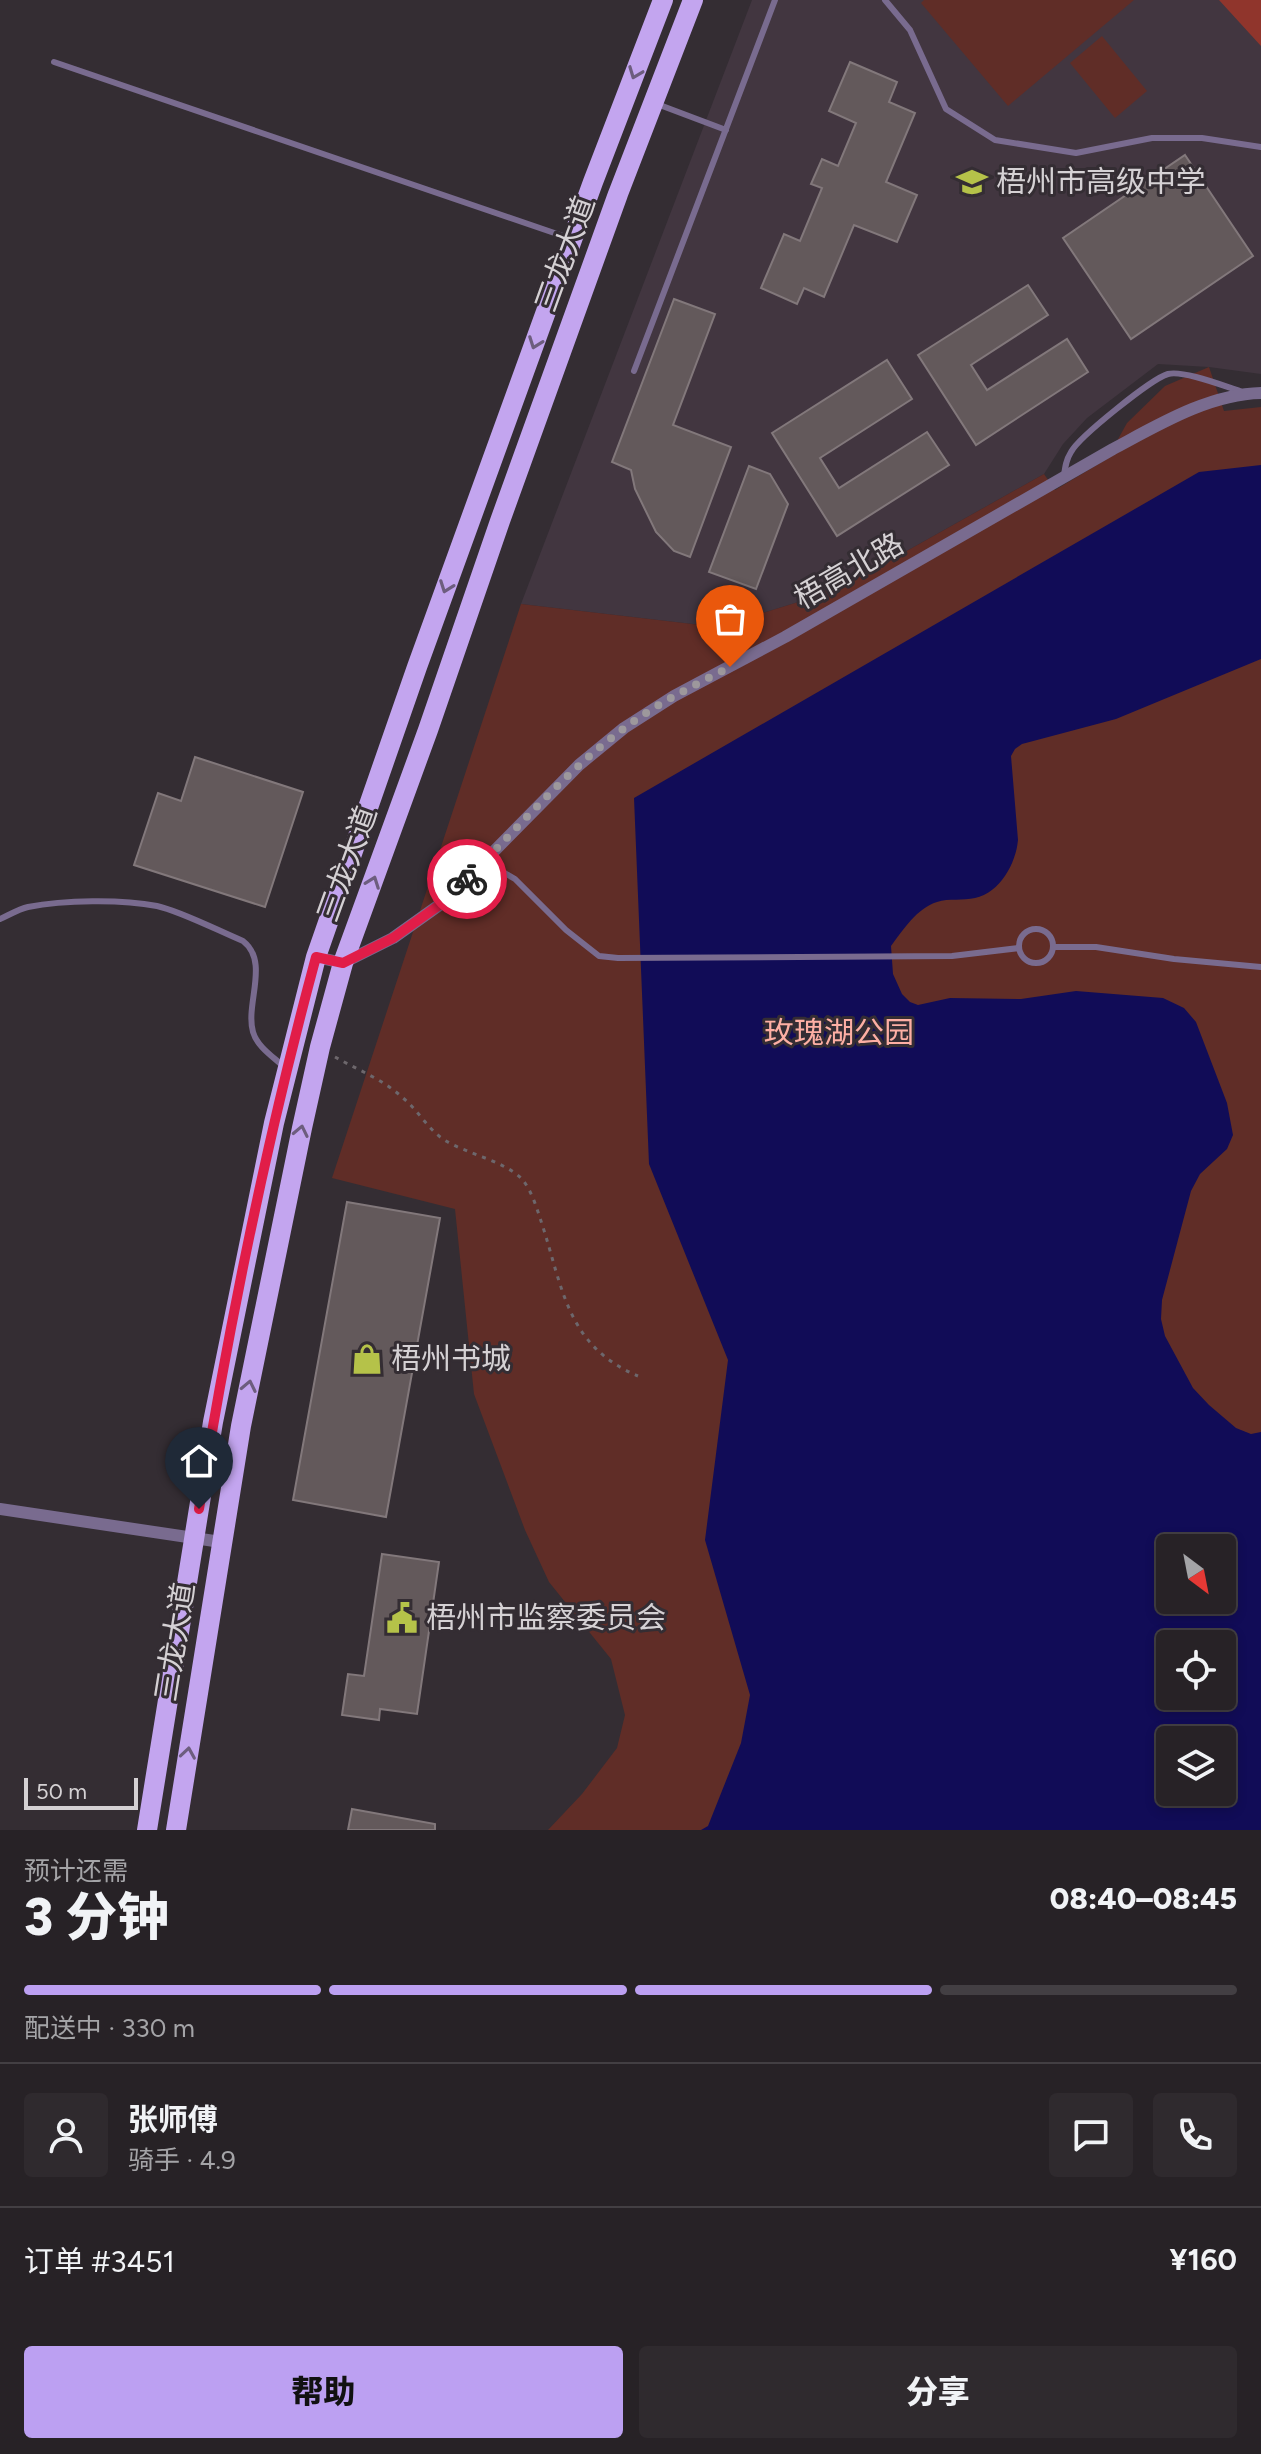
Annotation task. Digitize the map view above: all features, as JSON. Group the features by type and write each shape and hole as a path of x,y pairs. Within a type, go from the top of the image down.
{"main road":[{"name":"三龙大道","path":"147,1830 216,1407 274,1123 316,957 422,652 663,0"},
{"name":"三龙大道","path":"176,1830 241,1426 320,1047 343,963 500,521 693,0"}],"street":[{"name":"梧高北路","path":"343,963 393,938 445,901 579,765 624,728 674,696 785,637 1171,419 1220,399 1254,393"},
{"path":"316,957 343,963"},
{"path":"0,1509 221,1542"}],"lane":[{"path":"634,371 775,0"},
{"path":"885,0 910,30 946,109 995,140 1076,153 1152,138 1202,138 1261,147"},
{"path":"54,62 573,239"},
{"path":"653,102 726,130"},
{"path":"1064,477 1072,449 1086,435 1142,390 1168,374 1254,393"},
{"path":"484,861 515,879 566,930 599,956 939,956 1019,948"},
{"path":"0,919 26,908 52,904 136,904 159,907 243,941 250,947 255,963 253,1035 288,1071"},
{"path":"1035,928 1050,936 1053,947 1049,957 1039,963 1023,958 1019,948 1024,932 1035,928"},
{"path":"1053,947 1096,947 1174,959 1261,967"}],"path":[{"path":"320,1047 401,1096 435,1133 511,1171 524,1181 537,1208 572,1319 609,1362 638,1376"}],"shaded area":[{"name":"梧州市高级中学","path":"752,0 1261,0 1261,374 1158,364 1087,418 1063,444 1044,474 896,557 808,599 718,627 521,604"},
{"path":"1219,0 1261,0 1261,46"},
{"path":"1261,465 1261,659 1116,719 1022,744 1015,749 1011,756 1018,840 1005,876 984,895 942,901 923,909 891,946 893,974 902,994 918,1005 950,998 1021,999 1076,991 1163,998 1184,1008 1196,1022 1227,1103 1233,1135 1227,1149 1200,1174 1191,1191 1162,1300 1161,1319 1165,1336 1193,1388 1236,1428 1251,1434 1261,1432 1261,1830 701,1830 708,1826 741,1743 750,1695 705,1540 728,1360 649,1164 634,798 1199,472"}],"green space":[{"path":"924,0 1134,0 1008,106 921,3"},
{"path":"1102,36 1147,91 1115,118 1070,63"},
{"name":"玫瑰湖公园","path":"1209,367 1224,411 1261,407 1261,1830 548,1830 582,1794 617,1748 625,1715 611,1659 549,1582 525,1530 474,1394 455,1209 332,1178 521,604 718,627 808,599 896,557 1044,474 1055,490 1107,459 1127,423 1165,386"}],"building":[{"path":"850,62 897,82 889,102 915,113 886,182 917,195 897,242 854,225 824,297 804,288 797,304 761,288 784,234 800,241 822,188 811,184 822,159 838,166 856,123 829,111"},
{"path":"1185,155 1253,256 1131,339 1063,238"},
{"path":"1028,285 1048,315 971,365 987,390 1067,339 1088,372 976,445 918,355"},
{"path":"674,299 715,314 673,425 731,447 690,557 674,551 656,532 635,489 631,470 612,462"},
{"path":"887,360 912,399 820,458 839,488 927,432 949,465 837,536 772,433"},
{"path":"749,466 770,474 788,504 756,589 709,572"},
{"path":"195,757 303,792 265,907 134,865 158,793 181,801"},
{"name":"梧州书城","path":"347,1202 440,1218 386,1517 293,1500"},
{"name":"梧州市监察委员会","path":"382,1554 439,1562 417,1714 380,1709 379,1720 342,1715 348,1674 364,1676"},
{"path":"352,1809 435,1824 435,1830 348,1830"}],"way so far":[{"path":"467,879 579,765 624,728 674,696 730,667"}],"place":[{"name":"梧州市高级中学","path":"972,182"},
{"name":"梧州书城","path":"367,1359"},
{"name":"梧州市监察委员会","path":"402,1618"}],"route":[{"path":"199,1509 213,1422 274,1123 316,957 343,963 393,938 445,901 467,879"}]}
